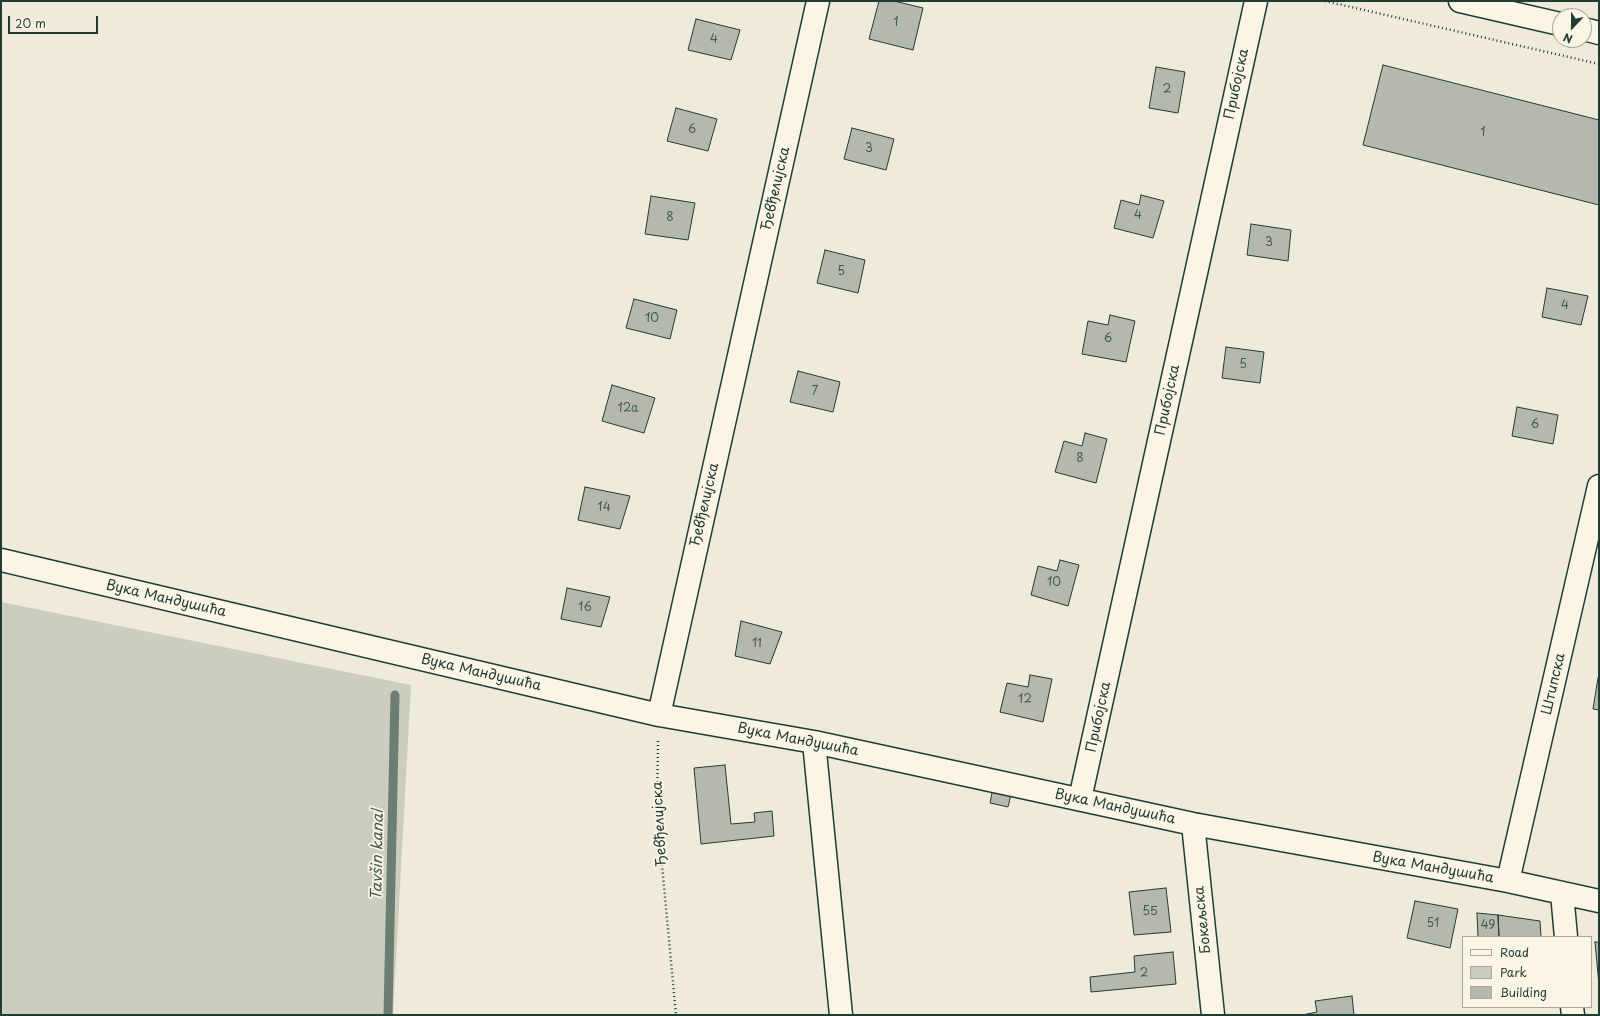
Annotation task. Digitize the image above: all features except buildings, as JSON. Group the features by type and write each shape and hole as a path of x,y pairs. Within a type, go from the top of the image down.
{"street":[{"name":"Ђевђелијска","path":"659,715 818,1"},
{"name":"Прибојска","path":"1080,800 1256,1"},
{"path":"1460,1 1552,22"},
{"name":"Штипска","path":"1508,882 1599,486"},
{"name":"Вука Мандушића","path":"1,560 659,715 814,742 1193,824 1508,882 1599,901"},
{"path":"814,742 841,1015"},
{"name":"Бокељска","path":"1193,824 1213,1015"},
{"path":"1562,893 1566,936"}],"path":[{"path":"1325,1 1599,64"},
{"name":"Ђевђелијска","path":"659,715 657,811 676,1015"}],"green space":[{"path":"1,602 411,685 393,1015 1,1015"}],"waterway":[{"name":"Tavšin kanal","path":"388,1015 395,695"}]}
